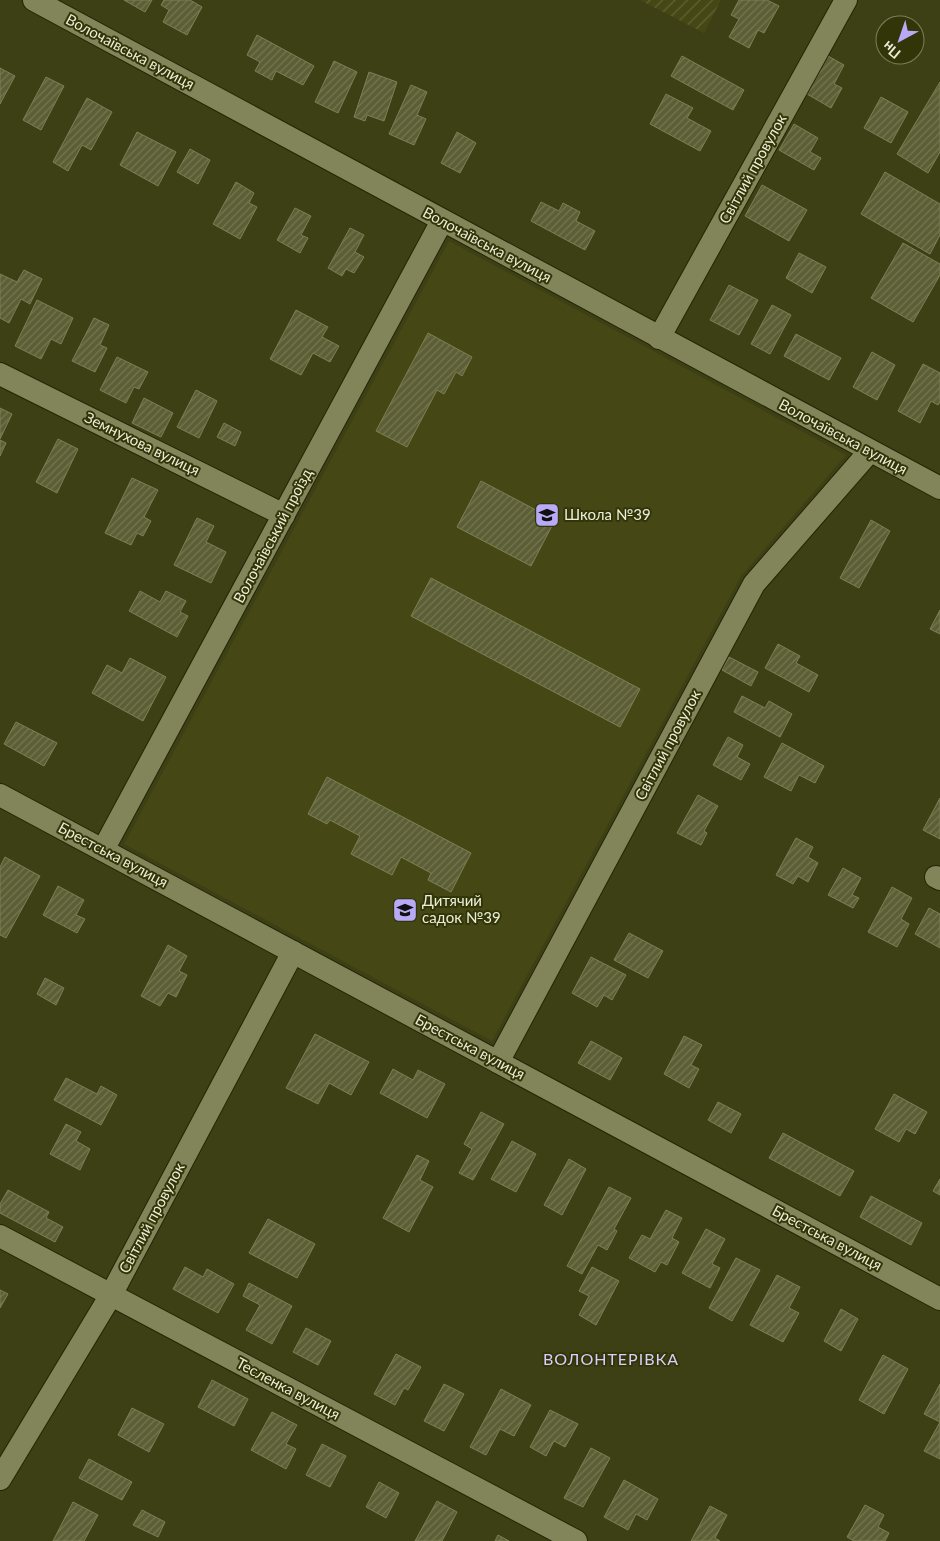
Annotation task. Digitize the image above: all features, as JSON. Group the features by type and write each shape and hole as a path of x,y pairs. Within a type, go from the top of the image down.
{"street":[{"name":"Волочаївська вулиця","path":"34,0 940,488"},
{"name":"Світлий провулок","path":"659,338 846,0"},
{"name":"Волочаївський проїзд","path":"103,850 442,221"},
{"name":"Земнухова вулиця","path":"0,374 284,514"},
{"name":"Світлий провулок","path":"498,1062 754,584 870,451"},
{"name":"Брестська вулиця","path":"0,795 940,1299"},
{"name":"Світлий провулок","path":"0,1479 111,1295 293,952"},
{"name":"Тесленка вулиця","path":"0,1236 576,1541"}],"shaded area":[{"path":"640,0 721,0 704,33"},
{"name":"Школа №39","path":"449,241 846,455 741,576 492,1041 124,844"}],"building":[{"path":"124,0 152,0 145,12"},
{"path":"164,0 190,0 202,7 187,35 163,22 169,10 161,5"},
{"path":"739,0 767,0 779,6 764,33 758,30 749,48 729,37 739,19 731,15"},
{"path":"257,35 314,66 303,85 276,71 272,80 255,71 260,62 247,55"},
{"path":"682,56 744,90 733,110 671,76"},
{"path":"828,56 844,65 834,84 842,88 831,108 807,94"},
{"path":"334,61 357,72 338,113 315,102"},
{"path":"0,68 15,76 0,104"},
{"path":"369,72 397,82 384,121 367,115 365,121 354,117"},
{"path":"46,77 64,86 41,130 23,120"},
{"path":"940,82 940,152 928,173 897,154"},
{"path":"411,85 427,92 417,115 426,119 414,145 389,134"},
{"path":"666,94 693,108 687,118 711,131 700,151 650,124"},
{"path":"881,97 908,112 891,143 864,128"},
{"path":"87,98 112,112 91,150 82,145 68,171 53,162"},
{"path":"794,124 818,138 810,152 821,158 814,170 779,150"},
{"path":"137,132 176,152 158,186 120,165"},
{"path":"457,132 476,143 460,173 441,163"},
{"path":"190,149 210,160 198,184 177,172"},
{"path":"885,172 940,204 940,235 930,254 861,214"},
{"path":"236,182 254,193 249,203 257,207 240,239 213,224"},
{"path":"762,185 807,210 789,241 745,216"},
{"path":"541,202 559,211 563,203 580,212 576,221 595,231 585,250 531,221"},
{"path":"295,208 311,216 301,235 308,238 300,253 277,240"},
{"path":"350,228 364,235 355,252 364,257 354,273 346,269 342,276 328,268"},
{"path":"903,243 940,264 940,275 913,322 871,298"},
{"path":"799,253 826,267 812,293 786,278"},
{"path":"24,270 42,279 30,304 21,299 9,323 0,318 0,274 17,282"},
{"path":"729,285 758,300 739,335 710,320"},
{"path":"37,300 73,318 61,344 51,339 41,359 15,346"},
{"path":"772,305 791,315 770,354 751,344"},
{"path":"296,310 328,327 322,337 339,346 330,362 313,353 301,375 270,359"},
{"path":"94,318 109,325 100,345 107,348 95,372 72,361"},
{"path":"428,333 472,357 462,376 456,372 444,394 437,390 407,447 376,431"},
{"path":"796,334 841,358 829,380 784,356"},
{"path":"872,352 895,365 877,400 853,387"},
{"path":"117,357 148,372 139,389 134,387 126,403 100,390"},
{"path":"923,364 940,373 940,402 938,405 931,401 920,423 898,411"},
{"path":"196,390 217,401 199,438 177,427"},
{"path":"144,398 173,413 161,437 132,423"},
{"path":"0,408 12,414 0,439"},
{"path":"224,423 241,432 235,446 217,437"},
{"path":"58,439 78,449 57,493 36,482"},
{"path":"0,440 6,443 0,456"},
{"path":"132,478 158,490 144,517 151,521 143,536 137,533 131,545 105,533"},
{"path":"481,481 555,520 531,566 457,527"},
{"path":"197,518 214,526 206,542 226,552 211,583 174,565"},
{"path":"871,520 890,531 859,588 840,578"},
{"path":"431,578 640,689 620,727 411,616"},
{"path":"140,591 160,602 166,591 186,601 180,612 188,616 177,637 129,611"},
{"path":"940,610 940,634 930,629"},
{"path":"778,644 800,656 796,663 818,675 809,692 765,668"},
{"path":"729,657 758,672 751,686 722,670"},
{"path":"130,658 166,677 143,721 92,693 107,665 122,673"},
{"path":"742,696 765,708 769,701 792,714 780,737 734,712"},
{"path":"16,722 57,743 44,766 4,744"},
{"path":"728,737 743,745 737,757 750,764 741,780 713,765"},
{"path":"782,743 824,766 815,783 799,775 791,791 764,777"},
{"path":"327,777 471,853 451,892 428,880 431,873 401,857 392,875 351,854 360,836 330,820 327,824 308,814"},
{"path":"698,795 718,806 704,831 707,833 701,845 677,833"},
{"path":"940,798 940,839 923,830"},
{"path":"796,838 813,847 808,857 818,863 808,882 798,876 793,884 776,875"},
{"path":"5,857 40,876 6,938 0,935 0,867"},
{"path":"843,868 861,878 852,895 859,898 853,908 828,895"},
{"path":"58,886 84,900 76,915 85,919 77,933 43,915"},
{"path":"892,887 912,898 901,919 909,924 897,947 868,932"},
{"path":"929,908 940,914 940,948 915,934"},
{"path":"629,933 663,951 648,978 614,960"},
{"path":"168,945 187,956 179,971 187,975 176,997 168,993 160,1006 141,996"},
{"path":"591,957 626,975 612,1000 604,995 597,1007 572,993"},
{"path":"45,978 64,988 56,1005 37,994"},
{"path":"315,1034 369,1062 351,1095 329,1083 318,1104 286,1088"},
{"path":"684,1036 702,1045 691,1065 699,1069 689,1088 664,1074"},
{"path":"591,1041 622,1058 610,1080 578,1063"},
{"path":"393,1069 413,1080 418,1070 445,1084 427,1118 380,1093"},
{"path":"66,1078 97,1094 101,1086 117,1095 101,1125 54,1100"},
{"path":"894,1094 927,1112 915,1134 906,1129 899,1142 875,1129"},
{"path":"718,1102 741,1114 731,1133 708,1120"},
{"path":"481,1112 504,1124 473,1180 459,1173 472,1149 464,1144"},
{"path":"66,1124 81,1132 76,1141 90,1149 80,1170 50,1154"},
{"path":"783,1133 854,1171 840,1196 769,1158"},
{"path":"512,1141 536,1154 516,1192 491,1179"},
{"path":"417,1155 429,1161 420,1180 433,1187 409,1232 383,1218"},
{"path":"569,1159 586,1169 562,1215 544,1205"},
{"path":"940,1179 940,1195 933,1191"},
{"path":"609,1187 631,1198 614,1229 617,1231 607,1250 598,1245 582,1274 567,1266"},
{"path":"8,1190 49,1212 46,1218 63,1227 55,1242 0,1213 0,1204"},
{"path":"871,1196 922,1223 911,1245 860,1217"},
{"path":"666,1210 682,1218 672,1238 679,1242 667,1265 661,1262 655,1272 629,1258 642,1235 650,1239"},
{"path":"268,1219 315,1244 297,1278 249,1253"},
{"path":"706,1229 725,1239 712,1264 720,1268 710,1288 682,1273"},
{"path":"736,1258 760,1270 732,1321 709,1308"},
{"path":"185,1267 203,1277 207,1269 234,1284 218,1313 173,1289"},
{"path":"592,1267 619,1281 596,1325 579,1315 589,1296 579,1291"},
{"path":"777,1275 800,1287 789,1308 799,1313 783,1342 750,1325"},
{"path":"249,1283 292,1306 272,1344 246,1330 260,1305 243,1296"},
{"path":"0,1290 8,1294 0,1308"},
{"path":"841,1309 858,1319 841,1351 824,1341"},
{"path":"306,1328 331,1341 318,1365 293,1352"},
{"path":"396,1354 421,1367 408,1390 404,1388 395,1405 374,1394"},
{"path":"883,1355 908,1369 884,1414 859,1400"},
{"path":"212,1380 248,1399 234,1426 198,1407"},
{"path":"444,1384 464,1394 444,1431 424,1421"},
{"path":"940,1384 940,1422 924,1414"},
{"path":"501,1389 531,1405 514,1436 500,1429 486,1455 470,1447"},
{"path":"132,1408 164,1424 149,1452 118,1435"},
{"path":"550,1410 578,1424 565,1447 554,1441 546,1456 530,1447"},
{"path":"272,1412 297,1425 286,1444 296,1449 286,1469 251,1450"},
{"path":"940,1422 940,1459 924,1451"},
{"path":"322,1444 346,1456 330,1487 306,1475"},
{"path":"591,1448 610,1458 583,1507 564,1498"},
{"path":"89,1459 132,1482 122,1500 79,1478"},
{"path":"624,1480 658,1499 647,1520 636,1514 628,1530 604,1517"},
{"path":"379,1482 399,1493 386,1518 366,1507"},
{"path":"437,1501 457,1512 442,1541 415,1541"},
{"path":"73,1502 98,1515 84,1541 53,1541"},
{"path":"865,1505 884,1515 878,1527 889,1533 885,1541 854,1541 847,1537"},
{"path":"710,1506 727,1515 715,1538 720,1541 691,1541"},
{"path":"142,1510 165,1522 158,1537 133,1525"},
{"path":"498,1535 509,1541 495,1541"}],"place":[{"name":"Школа №39","path":"547,515"},
{"name":"Дитячий садок №39","path":"405,910"}],"district":[{"name":"ВОЛОНТЕРІВКА","path":"611,1359"}]}
